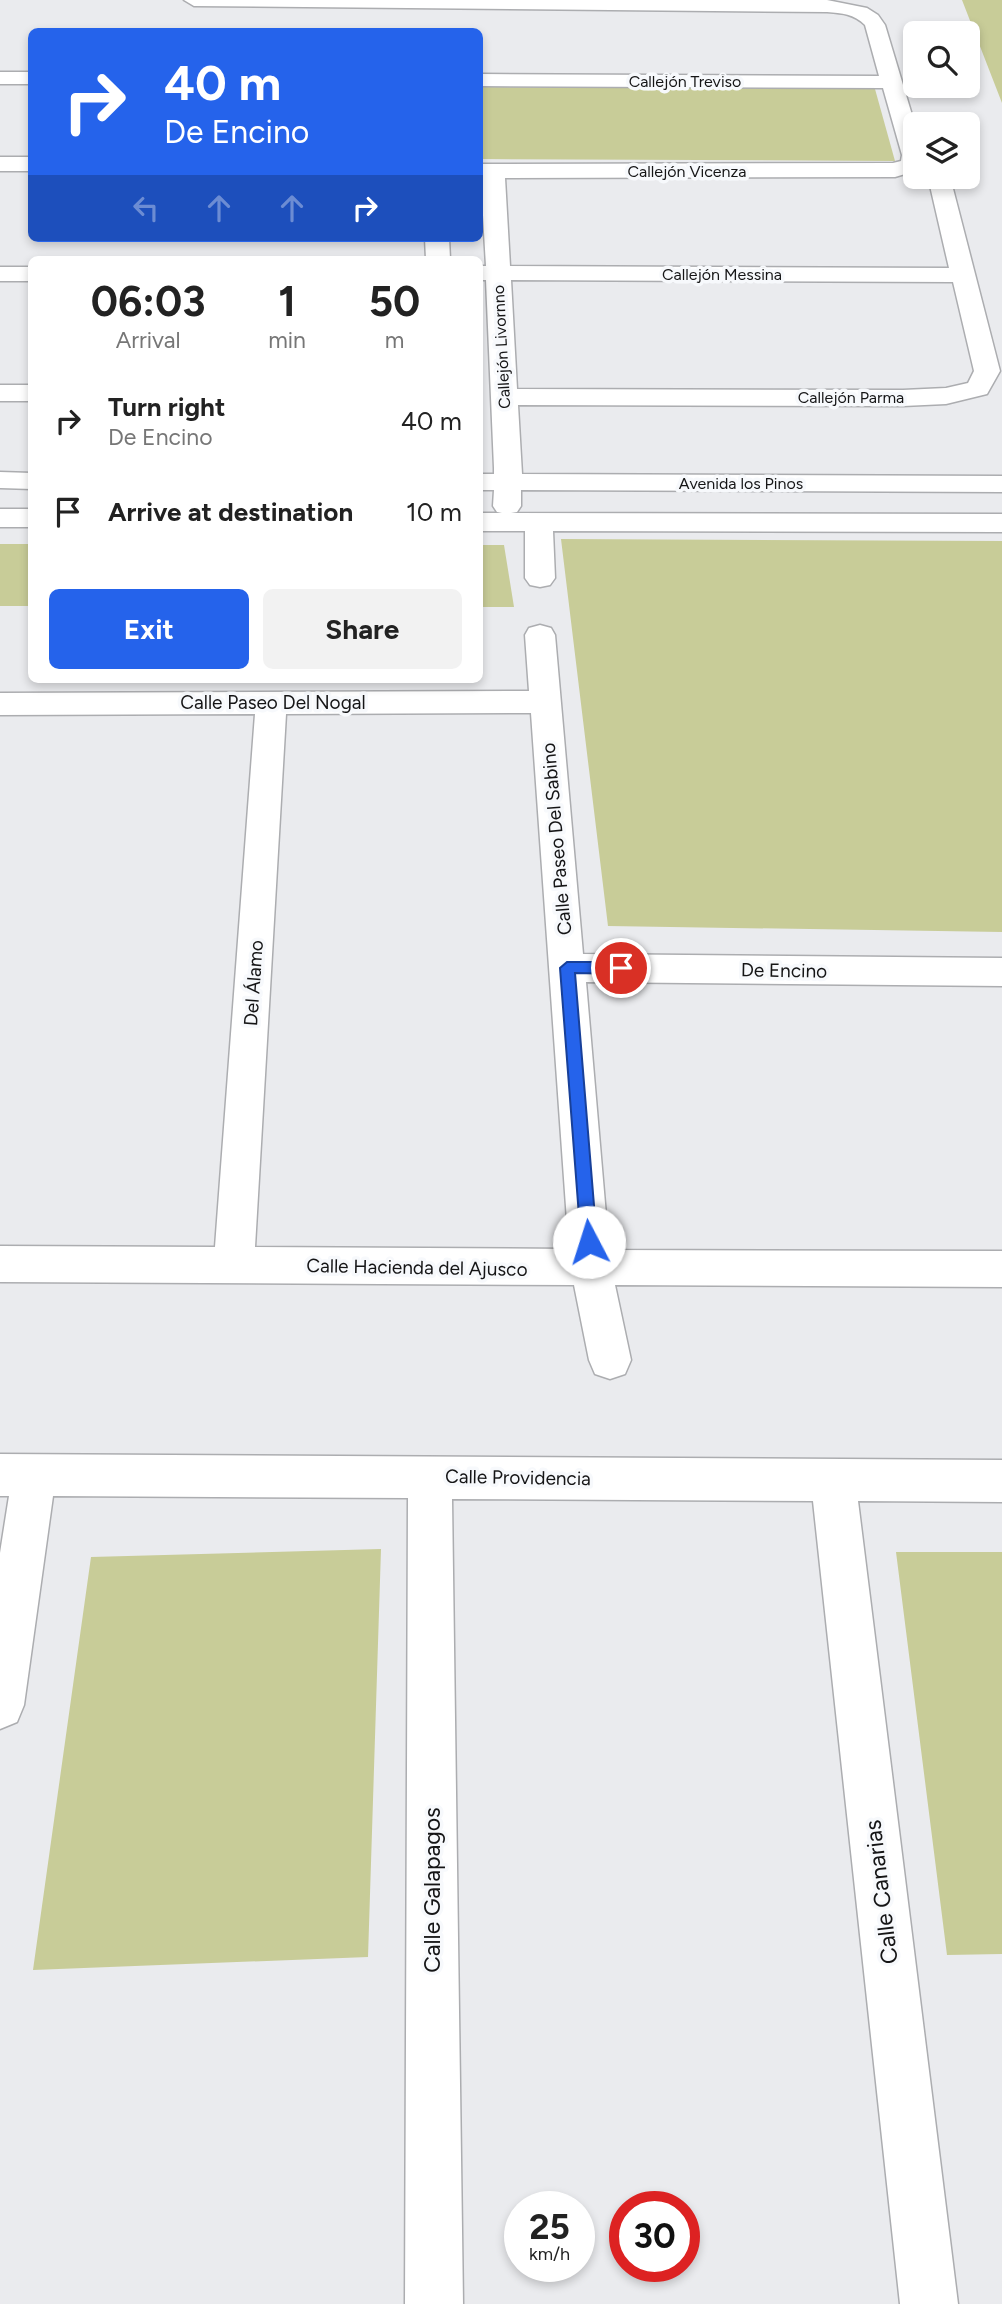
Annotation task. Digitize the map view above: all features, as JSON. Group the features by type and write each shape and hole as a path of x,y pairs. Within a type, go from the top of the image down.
{"street":[{"path":"194,0 827,6 858,11 873,20 891,82"},
{"path":"888,6 920,112"},
{"path":"0,78 28,78"},
{"name":"Callejón Treviso","path":"483,80 891,82"},
{"name":"Callejón Vicenza","path":"486,171 895,170 911,165 913,155 891,82"},
{"path":"0,164 28,164"},
{"name":"Callejón Livornno","path":"486,171 488,273 504,397 508,482 493,522"},
{"name":"Callejón Parma","path":"504,397 903,397 946,396 978,388 987,372 942,189"},
{"name":"Callejón Messina","path":"488,273 964,275"},
{"path":"0,274 28,274"},
{"path":"0,393 28,393"},
{"path":"0,480 28,481"},
{"name":"Avenida los Pinos","path":"483,482 1002,484"},
{"path":"0,518 28,518"},
{"path":"493,522 1002,523"},
{"path":"540,522 540,578"},
{"name":"Calle Paseo Del Sabino","path":"540,635 591,1269 610,1360"},
{"name":"Del Álamo","path":"234,1264 271,702"},
{"name":"Calle Paseo Del Nogal","path":"0,704 545,702"},
{"name":"De Encino","path":"567,968 1002,972"},
{"name":"Calle Hacienda del Ajusco","path":"0,1264 1002,1269"},
{"path":"0,1705 17,1476"},
{"name":"Calle Providencia","path":"17,1476 1002,1481"},
{"name":"Calle Galapagos","path":"430,1476 434,2304"},
{"name":"Calle Canarias","path":"832,1480 929,2304"}],"green space":[{"path":"962,0 1002,0 1002,103 980,46 980,21 970,21"},
{"path":"483,87 875,89 895,161 483,159"},
{"path":"561,539 1002,541 1002,932 608,926"},
{"path":"0,544 28,544 28,606 0,606"},
{"path":"483,545 504,545 514,607 483,607"},
{"path":"381,1549 368,1957 33,1970 91,1557"},
{"path":"896,1552 1002,1552 1002,1954 947,1955"}],"route":[{"path":"589,1242 567,968 621,968"}]}
